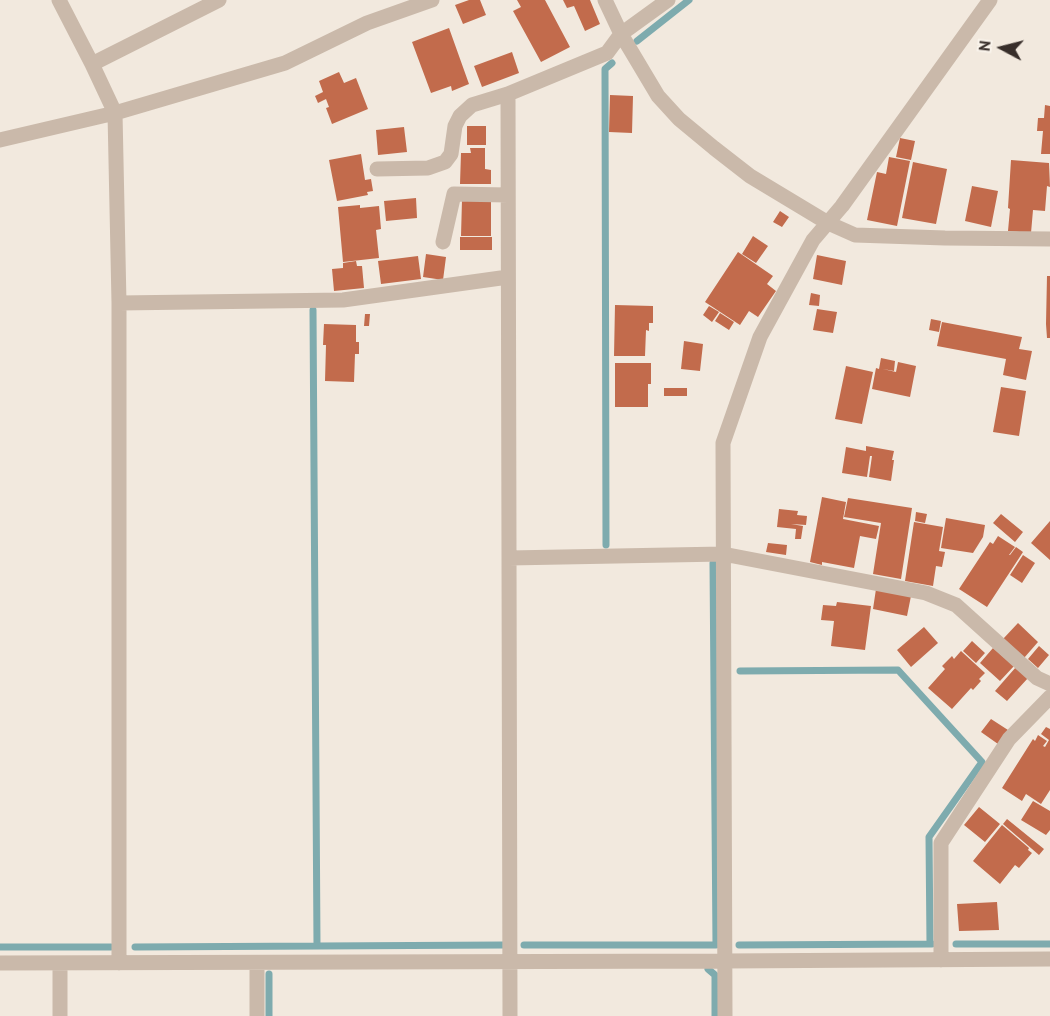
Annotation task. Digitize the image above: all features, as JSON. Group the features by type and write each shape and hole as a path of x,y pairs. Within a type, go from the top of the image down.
{"street":[{"path":"59,0 116,113 119,303 119,963"},
{"path":"92,64 219,0"},
{"path":"0,140 116,113 285,63 367,23 432,0"},
{"path":"605,0 621,34 658,96 679,119 750,176 828,223 855,235 1050,239"},
{"path":"377,169 428,168 445,162 451,154 455,126 460,116 472,105 508,94 607,53 621,34 668,0"},
{"path":"725,1016 723,443 760,336 813,240 842,206 990,0"},
{"path":"508,94 510,1016"},
{"path":"443,242 454,194 508,195"},
{"path":"119,303 343,300 508,277"},
{"path":"509,558 723,554 926,594 956,605 1037,678 1050,684"},
{"path":"941,960 941,843 1009,739 1050,697"},
{"path":"0,963 1050,959"},
{"path":"60,963 60,1016"},
{"path":"257,963 257,1016"}],"building":[{"path":"469,0 480,0 486,15 463,24 455,5"},
{"path":"517,0 545,0 570,47 541,62 513,11 521,7"},
{"path":"563,0 590,0 600,24 585,31 574,6 567,8"},
{"path":"449,28 469,84 452,91 451,86 431,93 412,42"},
{"path":"512,52 519,73 482,87 474,66"},
{"path":"339,72 344,83 356,78 368,109 332,124 326,108 329,107 326,99 318,103 315,96 323,92 319,81"},
{"path":"610,95 633,96 632,133 609,132"},
{"path":"1045,105 1050,106 1050,154 1041,154 1043,131 1037,131 1038,118 1044,118"},
{"path":"467,126 486,126 486,145 467,145"},
{"path":"404,127 407,152 378,155 376,130"},
{"path":"900,138 915,141 911,160 896,157"},
{"path":"470,148 485,148 485,169 491,170 491,184 460,184 461,153 471,153"},
{"path":"361,154 365,180 371,179 373,191 367,192 368,195 337,201 329,160"},
{"path":"889,157 910,161 897,226 867,220 877,172 886,174"},
{"path":"1011,160 1049,163 1050,187 1047,186 1045,211 1033,210 1031,233 1008,231"},
{"path":"913,162 947,169 936,224 902,218"},
{"path":"972,186 998,191 991,227 965,221"},
{"path":"416,198 417,218 386,221 384,201"},
{"path":"462,200 491,200 491,236 461,236"},
{"path":"360,205 360,208 379,206 381,229 376,230 379,258 343,262 338,207"},
{"path":"780,211 789,217 782,227 773,222"},
{"path":"753,236 768,246 756,263 742,254"},
{"path":"460,237 492,237 492,250 460,250"},
{"path":"738,252 773,276 767,284 776,291 758,317 749,311 740,325 705,302"},
{"path":"426,254 446,257 443,280 423,277"},
{"path":"817,255 846,261 842,285 813,279"},
{"path":"418,256 421,279 381,284 378,261"},
{"path":"356,261 357,266 362,266 364,288 334,291 332,269 343,268 343,263"},
{"path":"1047,276 1050,276 1050,338 1047,338 1046,324"},
{"path":"811,293 820,295 819,306 809,305"},
{"path":"615,305 653,306 653,323 649,323 649,331 646,330 645,356 614,356"},
{"path":"709,306 719,312 712,322 703,315"},
{"path":"817,309 837,312 833,333 813,330"},
{"path":"720,313 734,322 729,330 715,321"},
{"path":"365,314 370,314 369,326 364,326"},
{"path":"931,319 941,321 939,332 929,330"},
{"path":"942,322 1022,337 1019,349 1032,351 1026,380 1003,375 1006,359 937,346"},
{"path":"324,324 356,325 359,354 355,354 354,382 325,381"},
{"path":"684,341 703,344 700,371 681,369"},
{"path":"881,358 895,361 894,371 883,369 896,372 898,362 916,366 910,397 872,389 876,368 879,369"},
{"path":"615,363 651,363 648,407 615,407"},
{"path":"846,366 873,372 862,424 835,419"},
{"path":"1001,387 1026,391 1019,436 993,432"},
{"path":"664,388 687,388 687,396 664,396"},
{"path":"866,446 894,451 891,481 869,477 872,456 870,456 867,477 842,473 846,447 866,451"},
{"path":"822,497 846,502 843,519 879,526 876,539 860,536 854,568 810,562"},
{"path":"848,498 912,508 901,579 873,574 881,523 844,517"},
{"path":"779,509 798,511 797,515 807,516 806,525 791,524 803,526 801,539 795,539 796,529 777,527"},
{"path":"916,512 927,514 925,523 915,521"},
{"path":"1001,514 1023,532 1015,542 993,523"},
{"path":"946,518 985,525 983,537 973,553 941,548"},
{"path":"1050,521 1050,560 1031,543"},
{"path":"914,522 943,527 939,551 945,552 942,567 936,566 933,586 905,581"},
{"path":"998,536 1015,547 1009,555 1016,547 1023,552 987,607 959,589 990,542 993,544"},
{"path":"768,543 787,545 786,555 766,552"},
{"path":"1023,555 1035,563 1022,583 1010,575"},
{"path":"876,589 911,596 907,616 873,609"},
{"path":"837,602 871,606 865,650 831,646 834,621 821,620 823,605 836,606"},
{"path":"1018,623 1038,642 1024,658 1003,639"},
{"path":"924,627 938,643 911,667 897,650"},
{"path":"972,641 985,653 976,663 963,651"},
{"path":"1039,646 1049,655 1038,668 1028,659"},
{"path":"993,648 1014,666 1000,681 980,663"},
{"path":"961,651 985,673 973,690 971,688 952,709 928,688 945,669 942,666 952,656 954,659"},
{"path":"1016,667 1028,678 1007,701 995,691"},
{"path":"991,719 1008,730 998,744 981,732"},
{"path":"1046,727 1050,729 1050,790 1041,804 1026,794 1022,801 1002,788 1033,739 1035,741 1038,735 1047,741 1043,746 1045,747 1049,740 1041,734"},
{"path":"1033,801 1050,811 1050,830 1046,835 1021,820"},
{"path":"979,807 1000,824 985,842 964,825"},
{"path":"1007,819 1044,849 1039,855 1003,824"},
{"path":"1002,825 1032,853 1019,868 1015,865 1000,884 973,861"},
{"path":"997,902 999,930 959,931 957,904"}],"waterway":[{"path":"637,41 689,0"},
{"path":"606,545 605,69 612,63"},
{"path":"313,310 317,946"},
{"path":"524,945 716,945 713,563"},
{"path":"740,671 898,670 982,762 929,837 930,944"},
{"path":"739,945 932,944"},
{"path":"956,944 1050,944"},
{"path":"135,947 503,945"},
{"path":"0,947 111,947"},
{"path":"708,969 715,975 715,1016"},
{"path":"269,974 269,1016"}]}
